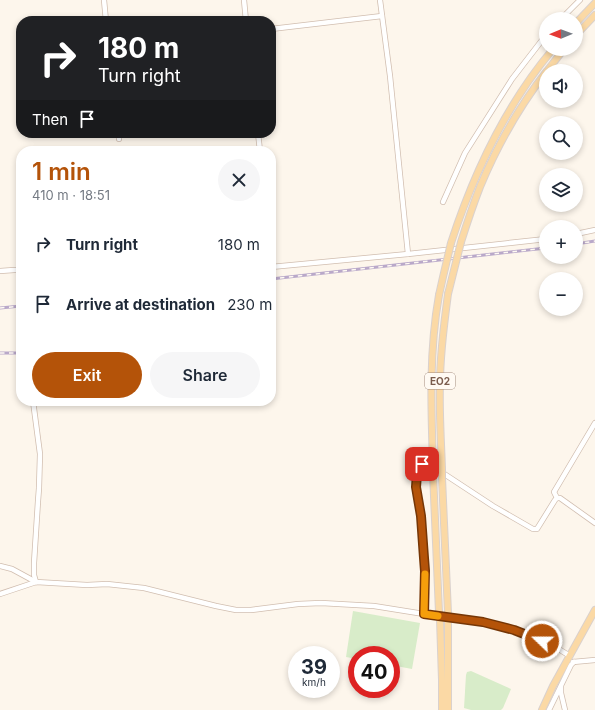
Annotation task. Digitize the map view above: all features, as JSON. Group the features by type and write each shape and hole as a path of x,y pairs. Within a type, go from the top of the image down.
{"main road":[{"path":"583,16 595,3"},
{"path":"583,28 595,15"},
{"name":"ΕΟ2","path":"444,710 431,402 435,323 451,243 472,186 484,158 503,121 548,56"},
{"name":"ΕΟ2","path":"552,64 558,56"},
{"name":"ΕΟ2","path":"444,710 448,613 442,478 440,384 443,332 448,294 461,242 480,187 505,135 539,81"},
{"path":"542,710 553,686 595,610"}],"street":[{"path":"104,0 106,16"},
{"path":"244,0 246,16"},
{"path":"380,0 390,76 408,254"},
{"path":"568,12 580,0"},
{"path":"276,28 382,16"},
{"path":"443,202 465,153 512,79 539,44"},
{"path":"583,233 595,230"},
{"path":"276,267 539,240"},
{"path":"0,271 16,270"},
{"path":"34,406 39,443 40,472 34,563 34,575 36,582"},
{"path":"595,423 554,490 554,494 557,498 560,498 595,523"},
{"path":"424,614 425,571 421,516 416,487 417,474 422,464 426,462 493,506 533,529 537,529 557,498"},
{"path":"0,566 12,570 36,582"},
{"path":"0,594 36,582 87,585 107,584 144,588 236,610 251,610 298,604 374,606 483,622 514,630 550,645 574,662 595,660"},
{"path":"549,710 571,665 574,662"},
{"path":"561,685 561,693 565,710"}],"green space":[{"path":"353,611 420,623 412,669 400,667 400,646 348,646 348,657 346,657"},
{"path":"471,671 511,689 501,710 471,710 464,708 466,675 467,672"}],"railway":[{"path":"583,243 595,241"},
{"path":"276,278 539,249"},
{"path":"0,308 16,306"},
{"path":"0,353 16,353"}],"slow traffic":[{"path":"425,574 424,614 438,616"}],"route":[{"path":"422,464 417,474 416,487 421,516 425,571 424,614 483,622 514,630 542,641"}]}
